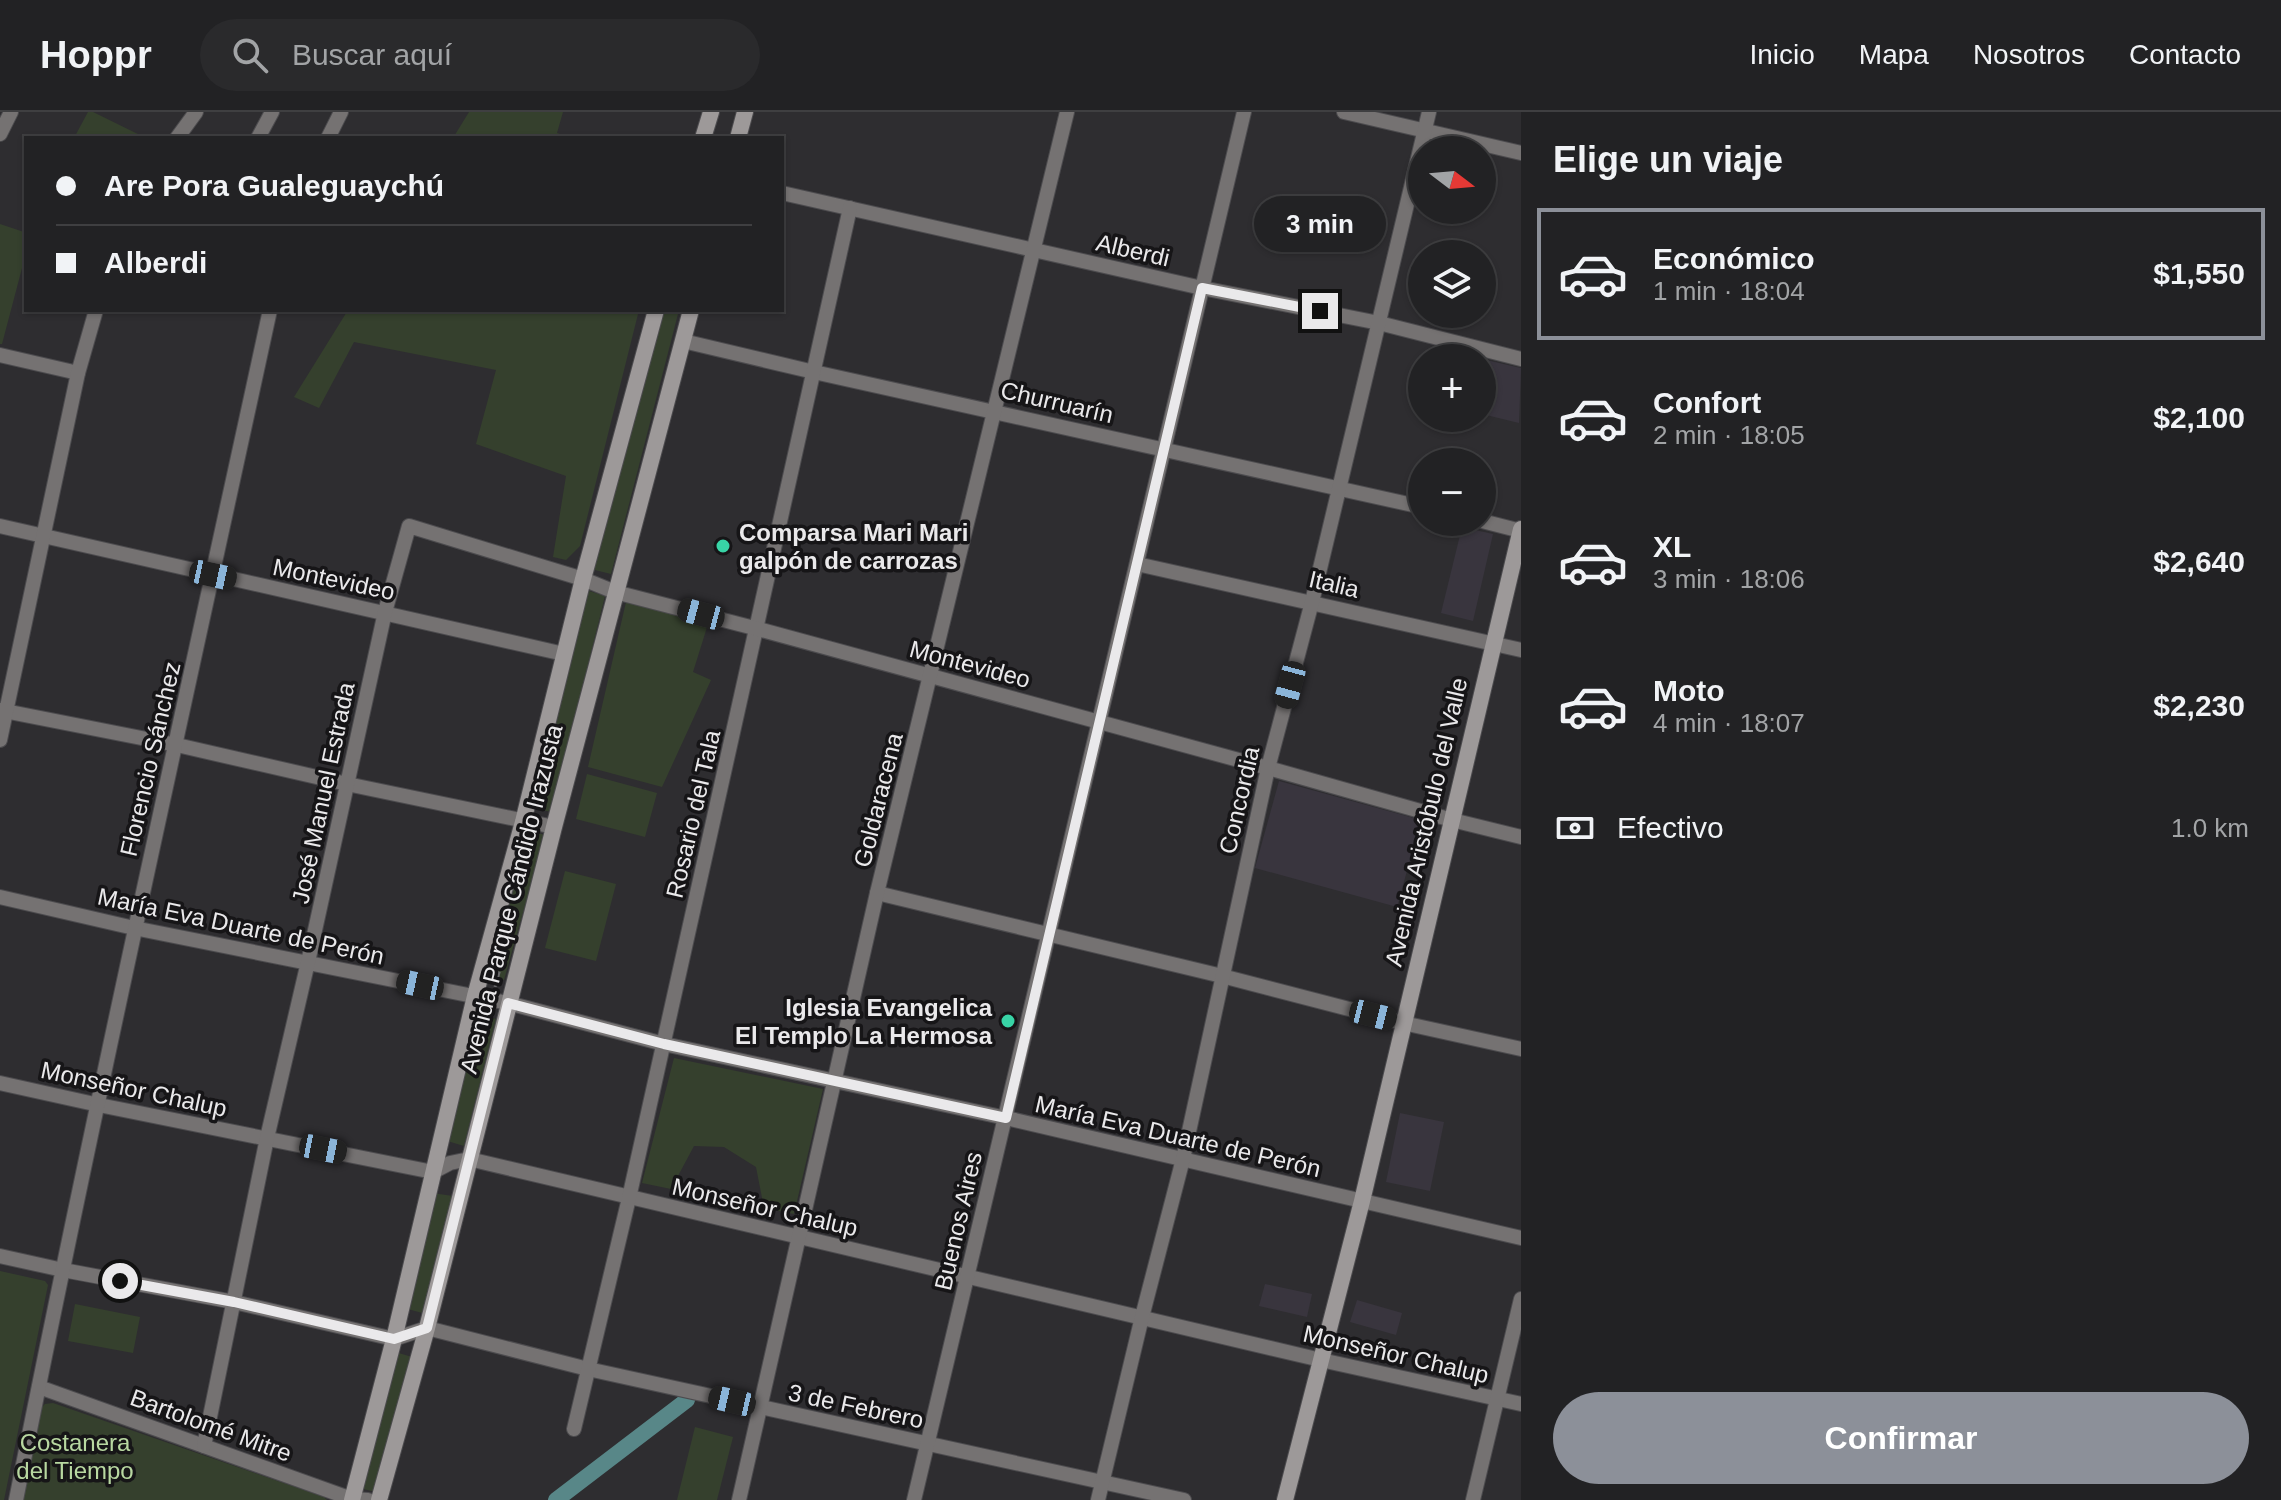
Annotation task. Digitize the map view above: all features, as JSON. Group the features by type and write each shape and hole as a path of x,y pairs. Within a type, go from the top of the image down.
{"main road":[{"path":"704,136 711,112"},
{"path":"739,136 745,112"},
{"name":"Avenida Parque Cándido Irazusta","path":"352,1500 394,1339 475,996 655,312"},
{"name":"Avenida Parque Cándido Irazusta","path":"379,1500 427,1328 508,1003 690,312"},
{"name":"Avenida Aristóbulo del Valle","path":"1285,1500 1362,1201 1521,530"}],"street":[{"path":"1,129 11,112"},
{"path":"178,136 196,112"},
{"path":"259,136 272,112"},
{"path":"329,136 341,112"},
{"name":"Goldaracena","path":"739,1500 877,893 1067,112"},
{"name":"Buenos Aires","path":"914,1500 1244,112"},
{"path":"1344,112 1521,153"},
{"name":"Concordia","path":"1098,1500 1183,1159 1268,768 1340,488 1429,112"},
{"name":"Alberdi","path":"784,193 1202,288 1379,323 1521,359"},
{"name":"Rosario del Tala","path":"574,1429 758,629 850,208"},
{"path":"0,740 3,710 78,373 95,312"},
{"name":"Florencio Sánchez","path":"16,1500 134,928 177,745 270,312"},
{"name":"Churruarín","path":"683,341 1408,504"},
{"path":"0,355 78,373"},
{"path":"1496,524 1521,530"},
{"name":"Montevideo","path":"0,526 564,654"},
{"name":"Montevideo","path":"409,526 583,579 615,592 1521,837"},
{"name":"José Manuel Estrada","path":"204,1446 267,1138 385,612 409,526"},
{"name":"Italia","path":"1137,564 1521,650"},
{"path":"3,710 554,827"},
{"path":"877,893 1403,1023 1521,1049"},
{"name":"María Eva Duarte de Perón","path":"0,897 134,928 508,1003 664,1044 1006,1118 1521,1238"},
{"name":"Monseñor Chalup","path":"0,1083 433,1172"},
{"path":"433,1172 450,1163 469,1159"},
{"name":"Monseñor Chalup","path":"469,1159 1321,1360 1521,1404"},
{"path":"0,1256 234,1302 394,1339 427,1328"},
{"path":"1473,1500 1521,1299"},
{"name":"3 de Febrero","path":"427,1328 588,1369 1184,1500"},
{"name":"Bartolomé Mitre","path":"39,1387 352,1500 368,1500"}],"shaded area":[{"path":"1496,362 1521,368 1519,423 1496,417"},
{"path":"1460,536 1493,536 1473,621 1441,613"},
{"path":"1279,781 1421,820 1397,907 1255,868"},
{"path":"1400,1113 1444,1122 1430,1191 1386,1182"},
{"path":"1265,1284 1312,1294 1307,1317 1259,1306"},
{"path":"1357,1300 1402,1313 1396,1335 1350,1322"}],"green space":[{"path":"88,112 93,112 142,136 75,136"},
{"path":"469,112 563,112 557,133 566,136 454,136"},
{"path":"0,224 24,232 24,261 0,344"},
{"path":"347,312 638,312 580,546 566,560 553,557 566,476 476,444 496,370 354,342 319,408 294,397"},
{"path":"655,312 678,312 611,574 591,569"},
{"path":"586,590 605,596 552,812 531,808"},
{"path":"626,602 708,624 693,672 711,680 662,787 588,767"},
{"path":"587,774 657,793 645,837 576,819"},
{"path":"526,830 545,835 504,980 486,976"},
{"path":"565,871 616,884 596,961 545,948"},
{"path":"474,1012 496,1019 464,1146 444,1140"},
{"path":"674,1058 823,1089 794,1214 764,1208 756,1167 724,1147 694,1146 671,1189 642,1183"},
{"path":"432,1193 453,1196 426,1314 404,1308"},
{"name":"Costanera del Tiempo","path":"0,1271 45,1281 48,1285 4,1500 0,1500"},
{"path":"75,1304 140,1317 133,1353 68,1341"},
{"path":"392,1351 412,1357 376,1492 359,1488"},
{"name":"Costanera del Tiempo","path":"53,1403 327,1500 22,1500 40,1409 45,1404"},
{"path":"695,1427 733,1437 717,1500 677,1500"}],"waterway":[{"path":"556,1500 687,1400"}],"place":[{"name":"Comparsa Mari Mari galpón de carrozas","path":"723,546"},
{"name":"Iglesia Evangelica El Templo La Hermosa","path":"1008,1021"}],"route":[{"path":"120,1281 234,1302 394,1339 427,1328 508,1003 664,1044 1006,1118 1202,288 1320,311"}]}
